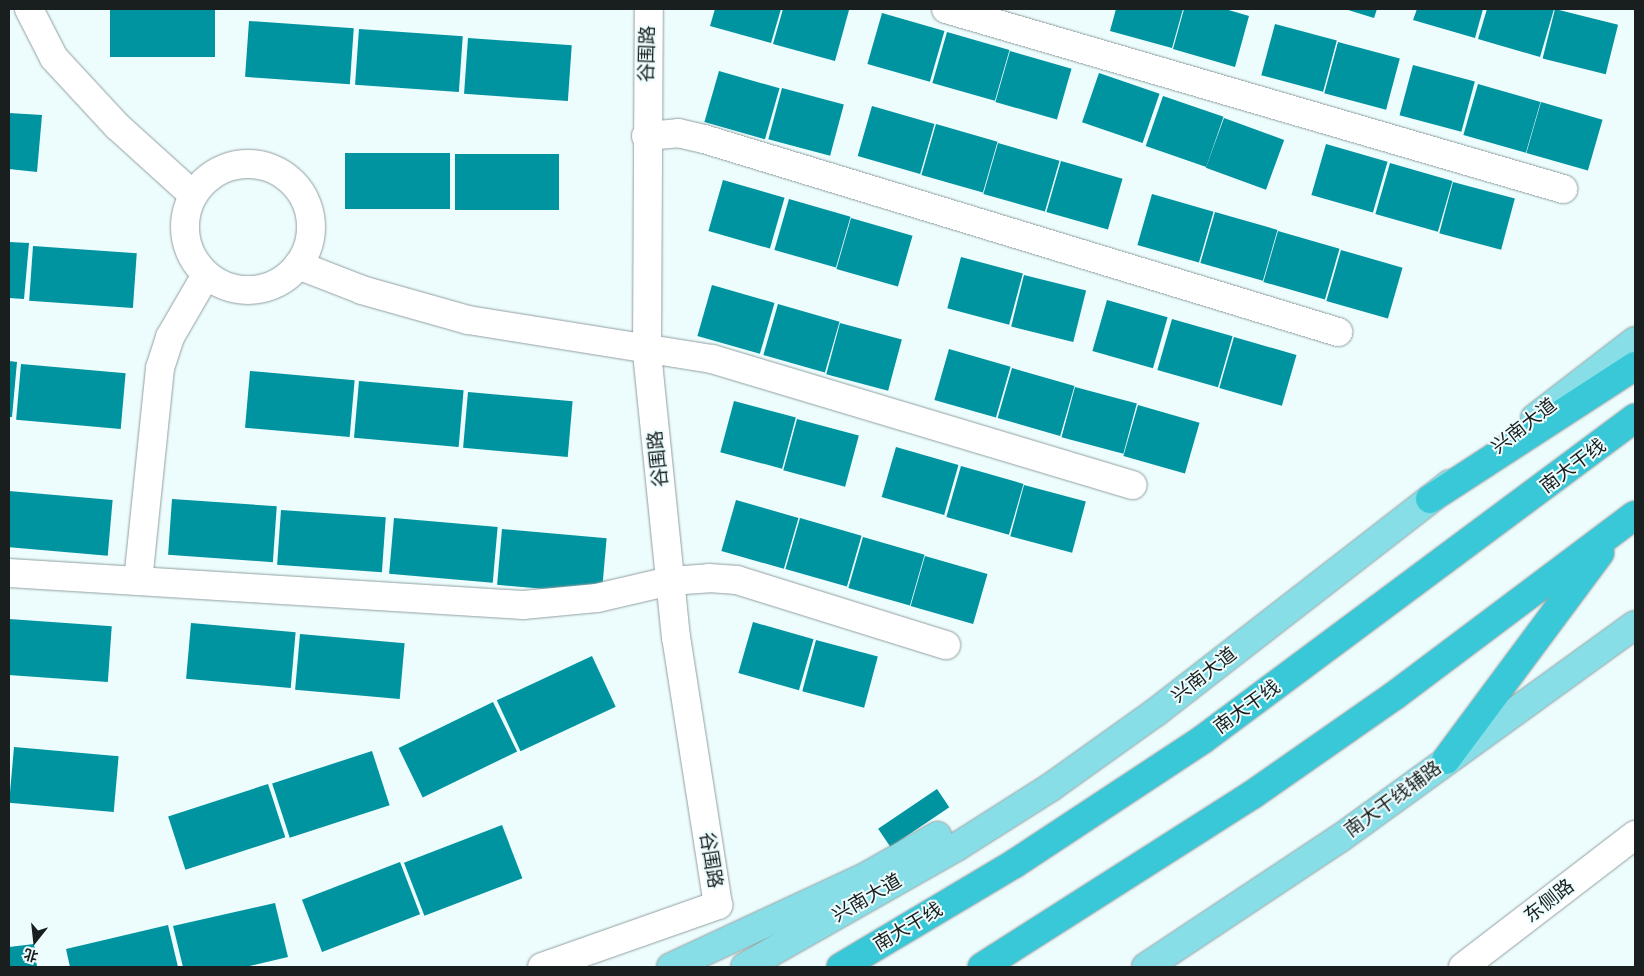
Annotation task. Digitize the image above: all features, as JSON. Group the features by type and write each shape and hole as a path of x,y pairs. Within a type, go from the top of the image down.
{"highway":[{"path":"1430,499 1635,366"},
{"name":"南大干线","path":"840,967 1014,864 1202,740 1635,418"},
{"path":"1446,760 1627,522"},
{"path":"982,967 1252,796 1627,522"}],"main road":[{"name":"兴南大道","path":"745,967 958,846 1156,712 1635,341"},
{"name":"南大干线辅路","path":"1146,967 1339,839 1635,625"},
{"path":"671,967 867,876 1156,712"}],"street":[{"path":"29,9 54,58 117,126 193,195"},
{"name":"谷围路","path":"542,967 718,905 670,581 647,350 646,136 649,9"},
{"path":"946,9 1563,189"},
{"path":"646,136 678,133 704,139 1338,332"},
{"path":"242,164 262,165 281,173 301,194 311,225 308,246 298,265 282,279 262,288 241,289 206,275 190,253 185,233 186,213 193,195 206,179 242,164"},
{"path":"298,265 362,290 468,320 712,359 1133,485"},
{"path":"138,581 160,368 170,337 206,275"},
{"path":"9,573 524,605 597,598 670,581 737,580 946,645"},
{"name":"东侧路","path":"1464,967 1635,835"}],"building":[{"path":"110,9 215,9 215,57 110,57"},
{"path":"715,9 781,9 771,43 710,26"},
{"path":"783,9 849,10 835,61 773,44"},
{"path":"1116,9 1183,9 1172,48 1110,31"},
{"path":"1184,9 1225,9 1249,16 1235,67 1173,49"},
{"path":"1345,9 1377,9 1374,18"},
{"path":"1417,9 1483,9 1475,38 1413,20"},
{"path":"1487,9 1554,9 1540,57 1478,39"},
{"path":"1555,9 1618,25 1606,74 1543,58"},
{"path":"882,13 944,31 930,82 867,64"},
{"path":"249,21 354,28 350,84 245,77"},
{"path":"1275,24 1337,41 1323,92 1261,75"},
{"path":"359,29 463,36 459,92 355,85"},
{"path":"947,32 1009,50 995,101 932,83"},
{"path":"468,38 572,45 568,101 464,94"},
{"path":"1338,42 1400,59 1386,110 1324,93"},
{"path":"1010,51 1072,69 1057,120 995,102"},
{"path":"1413,65 1475,82 1461,132 1400,115"},
{"path":"719,71 780,88 765,139 704,122"},
{"path":"1099,73 1160,94 1143,143 1082,122"},
{"path":"1478,84 1540,102 1526,153 1463,135"},
{"path":"782,88 844,105 830,156 768,139"},
{"path":"1163,96 1224,117 1206,167 1146,146"},
{"path":"1541,102 1603,120 1588,171 1526,153"},
{"path":"872,106 934,124 920,174 858,156"},
{"path":"9,113 42,115 37,172 9,169"},
{"path":"1224,118 1284,140 1266,190 1206,168"},
{"path":"936,124 998,142 983,193 921,175"},
{"path":"998,143 1060,161 1045,212 983,194"},
{"path":"1326,144 1388,162 1373,213 1311,195"},
{"path":"345,153 450,153 450,209 345,209"},
{"path":"455,154 559,154 559,210 455,210"},
{"path":"1061,161 1123,179 1108,230 1046,212"},
{"path":"1390,163 1452,181 1438,232 1375,214"},
{"path":"723,180 785,198 770,249 708,231"},
{"path":"1453,182 1515,199 1501,250 1439,233"},
{"path":"1152,194 1214,212 1199,263 1137,245"},
{"path":"789,199 851,217 836,268 774,250"},
{"path":"1215,212 1277,230 1263,281 1200,263"},
{"path":"851,218 913,236 898,287 836,269"},
{"path":"1278,231 1340,249 1325,300 1263,282"},
{"path":"9,242 29,243 24,299 9,298"},
{"path":"33,246 137,253 133,308 29,301"},
{"path":"1341,250 1403,268 1388,319 1326,301"},
{"path":"961,257 1023,274 1009,325 947,308"},
{"path":"1024,275 1086,290 1073,342 1011,326"},
{"path":"712,285 774,303 760,354 697,336"},
{"path":"1107,300 1168,317 1153,368 1092,351"},
{"path":"778,304 840,322 825,373 763,355"},
{"path":"1172,319 1233,336 1218,387 1157,370"},
{"path":"840,323 902,340 888,391 826,374"},
{"path":"1234,337 1296,355 1282,406 1219,388"},
{"path":"949,349 1011,367 996,418 934,400"},
{"path":"9,361 17,362 12,417 9,417"},
{"path":"21,364 126,373 121,429 16,420"},
{"path":"1012,368 1074,386 1060,436 998,418"},
{"path":"250,371 355,380 350,437 245,428"},
{"path":"359,381 464,390 459,447 354,438"},
{"path":"1075,387 1137,404 1123,454 1062,437"},
{"path":"468,392 573,401 568,457 463,448"},
{"path":"734,401 796,418 782,469 720,452"},
{"path":"1138,405 1200,423 1185,474 1123,456"},
{"path":"797,419 859,436 845,487 783,470"},
{"path":"896,447 958,465 944,515 882,497"},
{"path":"961,466 1023,484 1009,535 946,517"},
{"path":"1024,485 1086,502 1072,553 1010,536"},
{"path":"9,491 113,500 108,556 9,547"},
{"path":"172,499 277,506 273,562 168,555"},
{"path":"736,500 798,518 784,569 721,551"},
{"path":"281,510 386,517 382,572 277,565"},
{"path":"394,518 498,527 493,583 389,574"},
{"path":"800,518 862,536 847,587 785,569"},
{"path":"502,529 607,538 602,594 497,585"},
{"path":"863,537 925,555 910,606 848,588"},
{"path":"925,556 987,574 973,624 911,606"},
{"path":"9,619 112,626 108,682 9,675"},
{"path":"753,622 814,639 799,690 738,673"},
{"path":"191,623 296,632 291,688 186,679"},
{"path":"300,634 405,643 400,699 295,690"},
{"path":"816,640 878,657 864,708 802,691"},
{"path":"592,656 616,707 521,751 497,700"},
{"path":"493,702 517,751 423,797 399,748"},
{"path":"14,747 119,756 114,812 9,803"},
{"path":"372,751 390,805 290,838 272,783"},
{"path":"268,784 285,837 185,870 168,816"},
{"path":"937,789 949,807 890,847 878,829"},
{"path":"502,825 522,878 424,916 404,863"},
{"path":"400,862 420,914 322,952 302,900"},
{"path":"275,903 288,957 245,967 183,967 173,926"},
{"path":"168,925 178,967 70,967 66,949"},
{"path":"34,944 37,967 9,967 9,947"}]}
